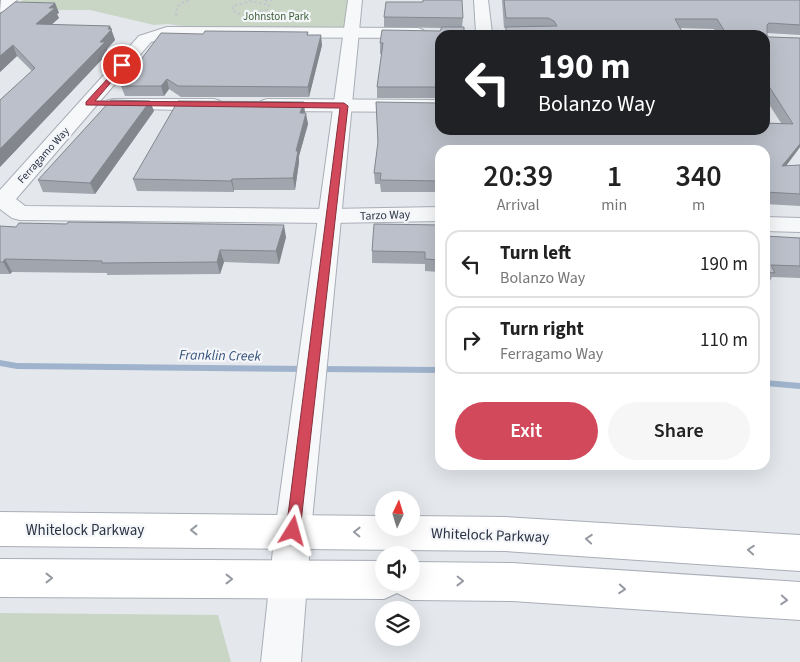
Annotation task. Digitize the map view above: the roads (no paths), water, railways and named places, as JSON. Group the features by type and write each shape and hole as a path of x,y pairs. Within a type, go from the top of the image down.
{"main road":[{"name":"Whitelock Parkway","path":"0,529 504,534 800,553"},
{"path":"0,578 375,580"},
{"path":"420,581 512,582 800,601"}],"street":[{"path":"0,8 10,0"},
{"path":"282,662 293,531 355,0"},
{"path":"479,30 481,0"},
{"name":"Ferragamo Way","path":"330,216 20,213 3,200 145,39 167,32 434,33"},
{"path":"89,103 435,106"},
{"name":"Tarzo Way","path":"330,216 435,214"},
{"path":"770,224 800,225"}],"waterway":[{"name":"Franklin Creek","path":"0,363 17,366 307,369"},
{"name":"Franklin Creek","path":"318,369 435,370"},
{"name":"Franklin Creek","path":"770,383 800,386"}],"park label":[{"name":"Johnston Park","path":"276,16"}]}
